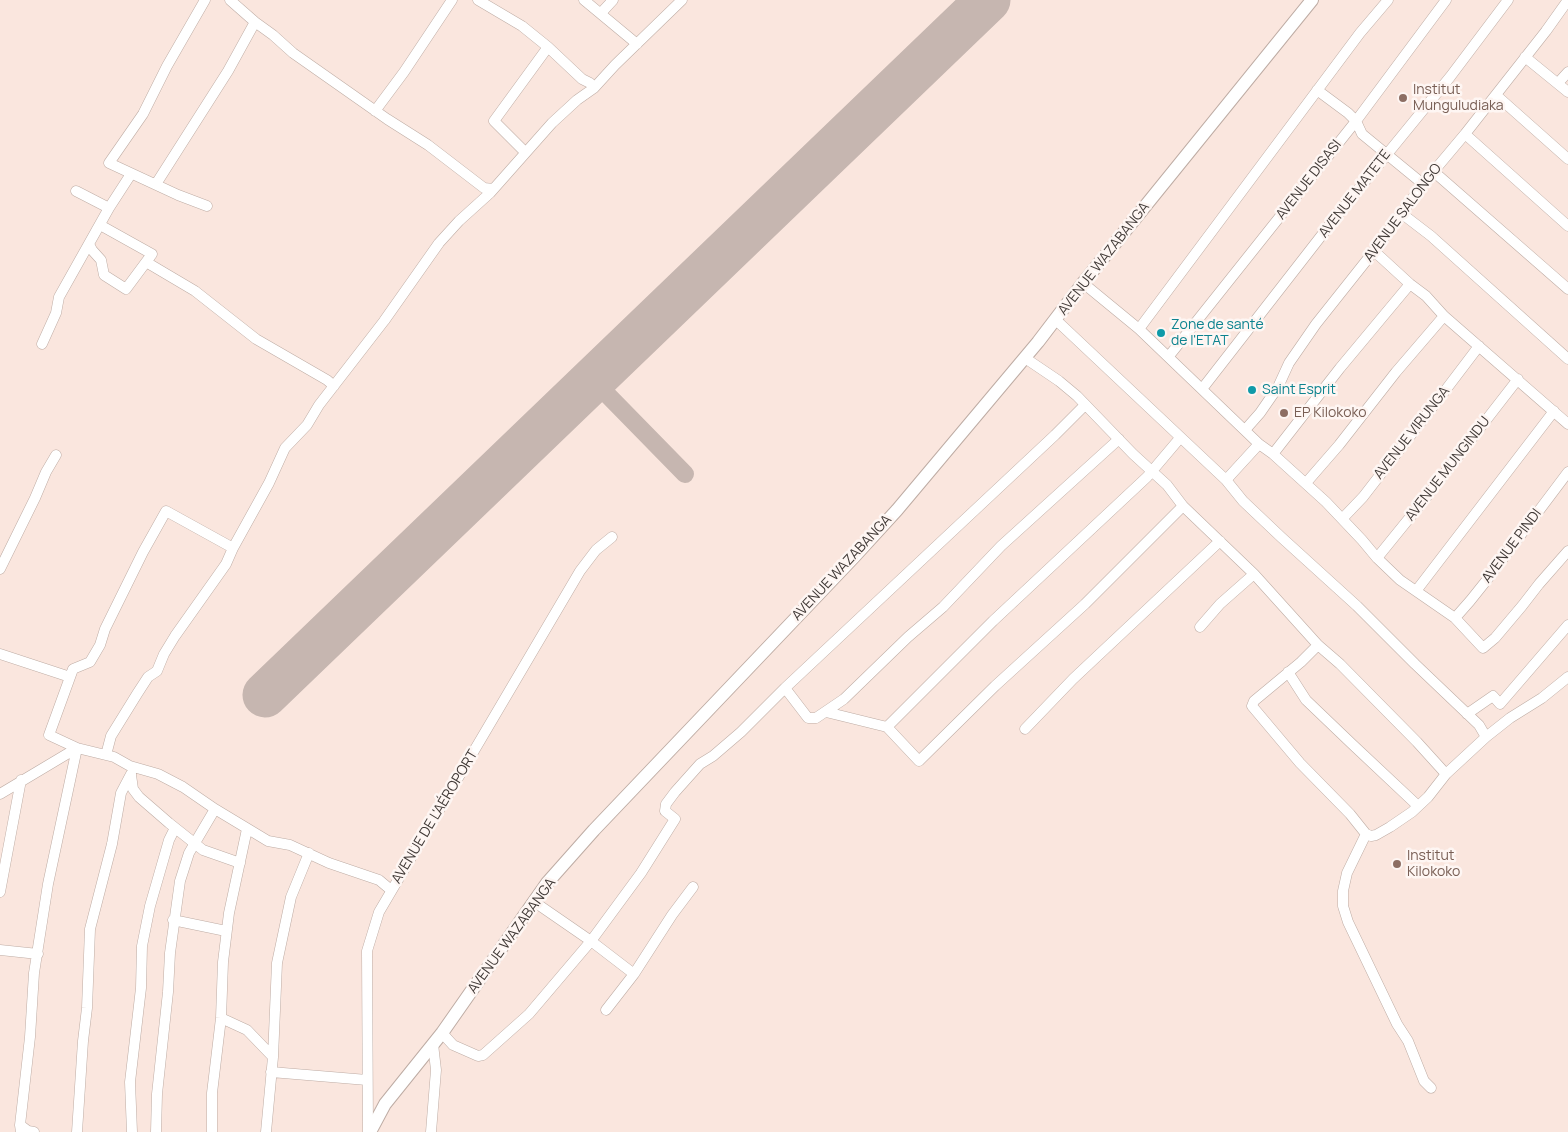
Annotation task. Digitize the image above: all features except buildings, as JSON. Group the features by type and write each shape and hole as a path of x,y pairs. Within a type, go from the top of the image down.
{"main road":[{"name":"AVENUE WAZABANGA","path":"369,1132 384,1104 442,1034 533,901 594,830 897,510 1056,320 1312,0"}],"street":[{"path":"205,0 167,66 143,114 109,163 130,174 207,206"},
{"path":"230,0 293,53 375,111 428,145 484,188 493,189"},
{"path":"375,111 404,72 452,0"},
{"path":"478,0 512,19 548,47 594,88"},
{"path":"584,0 637,44"},
{"path":"601,13 613,0"},
{"path":"106,755 111,736 137,694 148,677 157,671 164,654 175,636 226,564 269,483 285,448 307,425 319,405 439,243 493,189 552,123 577,100 594,88 682,0"},
{"path":"1139,329 1360,32 1388,0"},
{"name":"AVENUE DISASI","path":"1169,356 1356,121 1446,0"},
{"name":"AVENUE MATETE","path":"1202,389 1387,153 1450,77 1508,0"},
{"name":"AVENUE SALONGO","path":"1245,430 1260,413 1278,387 1289,363 1316,324 1374,251 1433,171 1465,134 1546,31 1568,0"},
{"path":"156,184 228,71 255,22"},
{"path":"525,152 494,121 548,47"},
{"path":"1524,57 1568,92"},
{"path":"1558,84 1568,72"},
{"path":"1317,90 1348,113 1356,121 1362,134 1423,184"},
{"path":"1496,95 1568,159"},
{"path":"1465,134 1568,226"},
{"path":"1433,171 1568,289"},
{"path":"42,344 56,312 59,297 130,174"},
{"path":"76,191 109,208"},
{"path":"1401,213 1432,236 1568,359"},
{"path":"89,244 101,260 104,275 126,289 152,254 100,225"},
{"path":"1374,251 1426,296 1444,316 1568,424"},
{"path":"146,262 195,291 256,339 328,380 334,386"},
{"path":"1084,283 1169,356 1259,444 1306,483 1400,580 1455,618 1484,648 1495,638 1568,551"},
{"path":"1273,454 1340,368 1410,284"},
{"path":"1306,483 1444,316"},
{"path":"1056,320 1226,480 1243,501 1357,606 1479,725 1486,737"},
{"name":"AVENUE VIRUNGA","path":"1342,519 1363,497 1479,346"},
{"path":"1025,358 1059,381 1152,470 1167,485 1183,506 1254,574 1318,645 1391,716 1446,774"},
{"name":"AVENUE MUNGINDU","path":"1377,558 1518,379"},
{"path":"442,1034 453,1045 478,1056 483,1055 529,1014 591,941 641,874 675,819 666,813 664,809 675,792 700,764 714,756 741,732 785,688 1085,405"},
{"path":"1416,591 1554,411"},
{"path":"887,727 961,652 1147,478 1180,438"},
{"path":"785,688 808,718 816,718 844,699 908,637 943,607 1001,546 1119,439"},
{"path":"1226,480 1259,444"},
{"path":"0,569 56,455"},
{"name":"AVENUE PINDI","path":"1455,618 1481,588 1568,472"},
{"path":"826,712 887,727 919,761 1001,680 1085,604 1183,506"},
{"path":"233,548 166,511 143,552 105,629 100,645 90,662 73,669 50,735 77,748 114,757 130,770 158,774 183,787 268,841 290,845 329,863 379,880 391,890"},
{"name":"AVENUE DE L'AÉROPORT","path":"369,1132 367,950 379,912 580,571 596,550 612,538"},
{"path":"1026,729 1073,679 1220,542"},
{"path":"1200,627 1220,604 1254,574"},
{"path":"1467,714 1493,696 1500,704 1568,625"},
{"path":"1318,645 1301,662 1254,701 1252,706 1300,763 1350,814 1366,834 1376,835 1418,806 1446,774 1486,737 1510,718 1542,698 1568,677"},
{"path":"0,654 70,677"},
{"path":"1288,672 1306,700 1418,806"},
{"path":"0,794 77,748"},
{"path":"34,1132 28,1132 20,1128 30,1037 34,973 48,884 77,748"},
{"path":"130,770 133,789 139,797 175,828 203,850 240,863"},
{"path":"77,1132 87,1008 90,929 112,844 121,793 130,770"},
{"path":"0,892 21,780"},
{"path":"156,1132 157,1094 168,992 173,920 183,868 215,809"},
{"path":"132,1132 130,1082 141,988 142,946 150,906 169,840 175,828"},
{"path":"212,1132 213,1078 221,1018 226,931 247,829"},
{"path":"1366,834 1347,873 1343,891 1343,906 1348,922 1397,1024 1408,1041 1424,1080 1432,1088"},
{"path":"266,1132 273,1057 278,963 291,897 309,854"},
{"path":"606,1010 634,974 692,887"},
{"path":"533,901 591,941 634,974"},
{"path":"173,920 226,931"},
{"path":"0,950 38,954"},
{"path":"221,1018 247,1030 273,1057"},
{"path":"431,1132 436,1070 436,1054 433,1044"},
{"path":"271,1072 368,1080"}],"taxiway":[{"path":"593,380 685,474"}],"runway":[{"path":"265,695 988,0"}],"place":[{"name":"Institut Munguludiaka","path":"1403,98"},
{"name":"Zone de santé de l'ETAT","path":"1161,333"},
{"name":"Saint Esprit","path":"1252,390"},
{"name":"EP Kilokoko","path":"1284,413"},
{"name":"Institut Kilokoko","path":"1397,864"}]}
